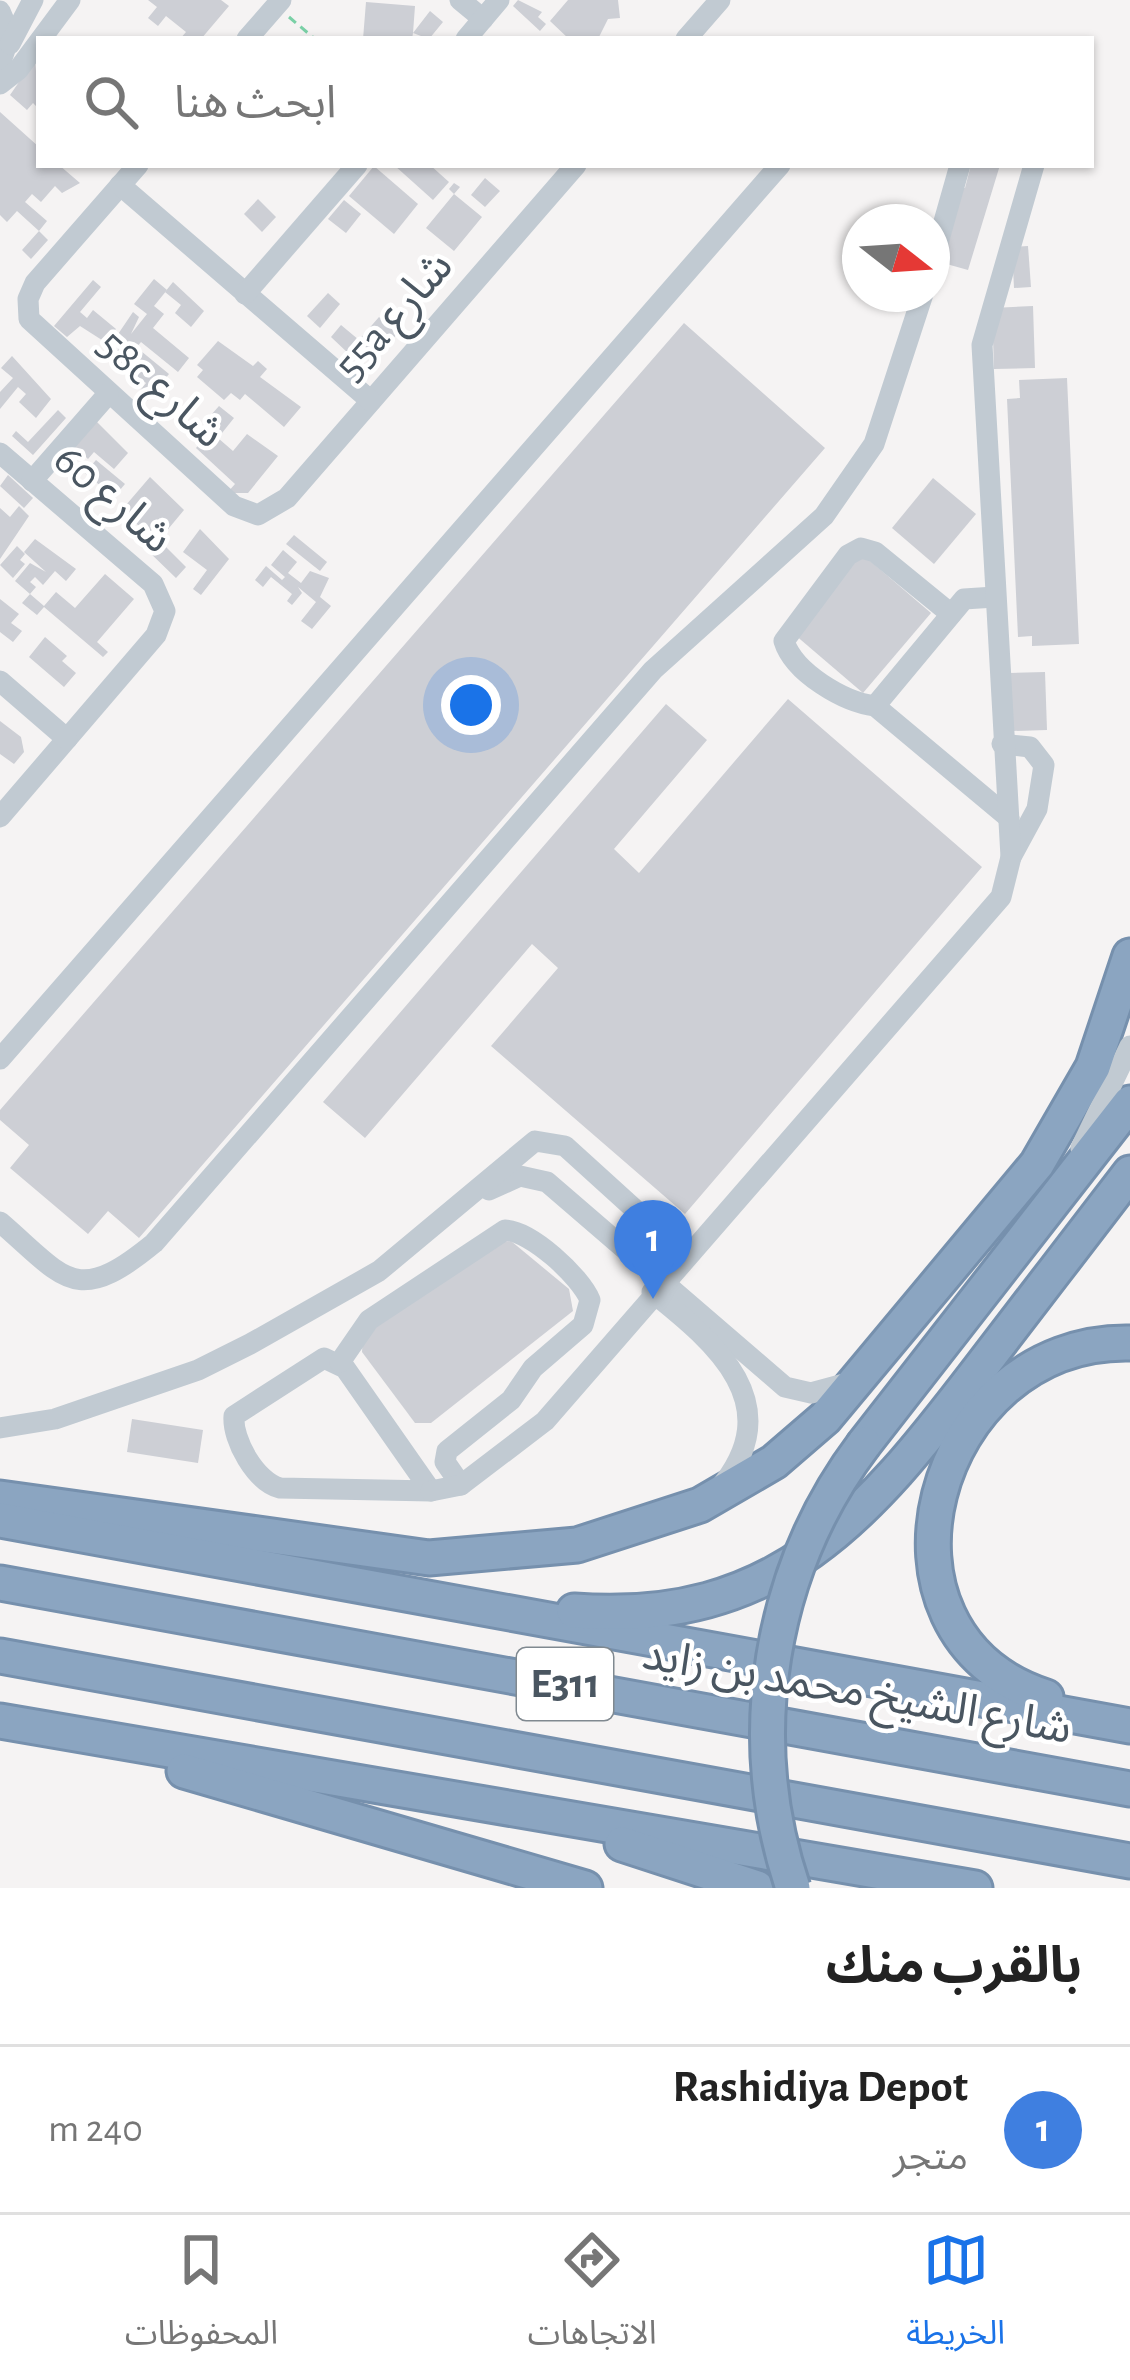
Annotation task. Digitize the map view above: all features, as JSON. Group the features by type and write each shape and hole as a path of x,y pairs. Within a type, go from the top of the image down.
{"highway":[{"path":"0,1498 184,1519 429,1558 578,1545 700,1505 746,1481 801,1441 872,1364 1058,1132 1100,1050 1130,956"},
{"path":"793,1888 774,1809 772,1659 789,1582 820,1509 864,1444 1130,1102"},
{"path":"418,1595 453,1594 625,1612 718,1596 804,1557 843,1530 893,1480 1130,1174"},
{"path":"1130,1342 1058,1354 993,1394 967,1425 948,1461 937,1501 934,1543 947,1602 966,1637 989,1665 1036,1694 1130,1714"},
{"path":"0,1520 1130,1726"},
{"name":"شارع الشيخ محمد بن زايد","path":"0,1583 1130,1789"},
{"name":"E311","path":"0,1656 1130,1861"},
{"path":"0,1720 975,1888"},
{"path":"39,1728 585,1888"},
{"path":"771,1738 789,1835 811,1888"},
{"path":"369,1783 603,1838 757,1888"}],"street":[{"path":"5,55 33,0"},
{"path":"44,36 70,0"},
{"path":"460,0 483,19"},
{"path":"469,36 499,0"},
{"path":"689,36 720,0"},
{"path":"250,36 279,3"},
{"path":"0,10 8,25 5,55"},
{"path":"0,84 36,47"},
{"path":"134,168 120,185 371,401"},
{"path":"245,294 354,168"},
{"name":"55a شارع","path":"267,514 573,168"},
{"path":"0,1059 777,168"},
{"path":"949,204 959,168"},
{"path":"431,1491 340,1362 317,1360 237,1411 233,1428 259,1476 280,1488 431,1491 461,1485 536,1430 1005,887 1011,857 983,332 1033,168"},
{"name":"58c شارع","path":"120,185 41,276 28,299 37,331 234,506 267,514"},
{"path":"0,1222 63,1275 80,1283 92,1282 160,1237 653,670 824,516 874,444 917,312"},
{"path":"32,481 108,394"},
{"name":"شارع 60","path":"0,453 153,584 165,611 156,635 67,739"},
{"path":"951,614 868,549 854,551 789,628 786,648 848,703 875,706 1009,818"},
{"path":"875,706 964,599 995,597"},
{"path":"0,681 67,739 0,817"},
{"path":"1002,744 1030,747 1044,765 1037,809 1011,857"},
{"path":"1052,1205 1130,1046"},
{"path":"0,1429 55,1419 198,1370 379,1271 527,1145 550,1140 565,1145 684,1254"},
{"path":"550,1140 536,1157 540,1179 658,1286 767,1374 798,1392 838,1388 872,1364"},
{"path":"476,1192 511,1178 540,1179"},
{"path":"340,1362 369,1320 505,1230 521,1233 586,1291 589,1309 576,1332 533,1368 512,1400 447,1451 445,1462 461,1485"},
{"path":"576,1332 603,1351"},
{"path":"700,1505 732,1472 746,1430 736,1373 720,1339"},
{"path":"512,1400 536,1430"}],"path":[{"path":"279,3 312,36"}],"building":[{"path":"148,0 221,0 229,6 204,36 183,36 186,32 166,16 158,26 148,18 157,7"},
{"path":"518,0 542,12 538,17 546,24 540,31 513,6"},
{"path":"568,0 618,0 620,18 608,19 600,36 566,36 550,21"},
{"path":"366,2 415,6 412,36 363,36"},
{"path":"430,11 443,22 431,36 413,33"},
{"path":"35,59 36,106 33,103 27,110 10,95"},
{"path":"0,112 36,144 36,168 62,168 80,183 62,193 55,186 41,202 32,194 25,202 47,221 39,231 17,211 7,222 0,215"},
{"path":"376,168 418,204 394,234 349,196"},
{"path":"397,168 433,168 449,182 433,200"},
{"path":"970,168 999,168 968,270 950,265 954,185 965,188"},
{"path":"485,178 500,191 485,207 471,195"},
{"path":"454,194 482,217 454,251 426,228"},
{"path":"258,199 276,217 262,232 244,214"},
{"path":"344,200 361,214 346,233 328,219"},
{"path":"39,231 48,240 31,259 22,250"},
{"path":"1028,246 1031,287 1014,288 1012,247"},
{"path":"154,279 167,290 154,306 164,314 153,328 189,358 178,372 141,342 132,353 122,344 135,358 141,351 169,374 147,401 138,393 146,383 112,357 119,349 112,343 133,312 139,317 131,334 147,314 134,304"},
{"path":"93,280 101,287 80,312 87,318 93,310 116,329 105,342 80,326 67,337 54,326"},
{"path":"173,282 204,311 191,327 175,313 181,305 165,292"},
{"path":"328,293 340,304 320,328 307,316"},
{"path":"1033,306 1035,368 994,369 992,308"},
{"path":"379,317 397,334 377,357 360,342 349,354 331,337 341,325 359,340"},
{"path":"684,323 825,448 139,1238 108,1211 88,1234 10,1168 29,1145 0,1120 0,1110"},
{"path":"218,341 253,366 258,361 267,369 260,377 301,407 284,427 245,394 240,400 231,393 224,400 197,377 203,370 197,365"},
{"path":"12,356 51,399 36,418 19,402 26,394 18,387 0,409 0,392 13,378 1,368"},
{"path":"1067,378 1079,644 1032,646 1032,636 1018,637 1007,399 1020,398 1019,380"},
{"path":"219,406 234,418 218,438 233,451 247,434 278,456 248,493 227,493 235,484 196,448 211,430 203,424"},
{"path":"58,410 66,418 33,455 12,436 16,431 28,442"},
{"path":"95,420 128,453 114,469 94,452 88,459 82,453 71,466 62,458"},
{"path":"96,460 125,484 114,497 85,473"},
{"path":"8,475 33,498 24,508 0,486"},
{"path":"150,477 184,510 159,540 186,567 176,578 146,549 156,538 120,512"},
{"path":"933,478 976,514 934,564 892,528"},
{"path":"19,506 29,516 0,559 0,508 10,517"},
{"path":"200,529 229,559 201,595 193,589 207,570 183,552"},
{"path":"294,535 327,562 320,571 286,544"},
{"path":"35,539 76,569 66,581 55,571 43,585 35,577 30,582 36,587 30,594 15,581 30,563 46,572 24,552"},
{"path":"17,546 25,554 20,560 25,564 13,578 0,565"},
{"path":"283,550 297,562 288,573 301,583 310,571 329,578 320,597 331,606 312,629 301,621 316,602 298,587 302,593 292,605 287,601 292,594 271,577 263,587 255,580 266,566 282,580 285,577 271,565"},
{"path":"862,554 931,613 863,693 794,634"},
{"path":"105,574 134,599 97,642 108,652 103,657 44,607 37,615 22,603 30,594 44,606 56,592 75,608"},
{"path":"0,599 19,614 11,623 22,631 13,642 0,632"},
{"path":"45,637 67,656 62,661 76,673 64,687 29,657"},
{"path":"1045,672 1047,730 1012,731 1010,673"},
{"path":"788,699 982,867 685,1214 491,1046 558,968 532,944 365,1138 323,1102 666,704 707,740 614,849 639,873"},
{"path":"0,721 21,737 24,752 14,764 0,754"},
{"path":"511,1241 569,1289 573,1311 431,1423 415,1423 362,1352 363,1335 494,1242"},
{"path":"132,1419 203,1430 198,1463 127,1452"}],"place":[{"name":"Rashidiya Depot","path":"653,1299"}]}
